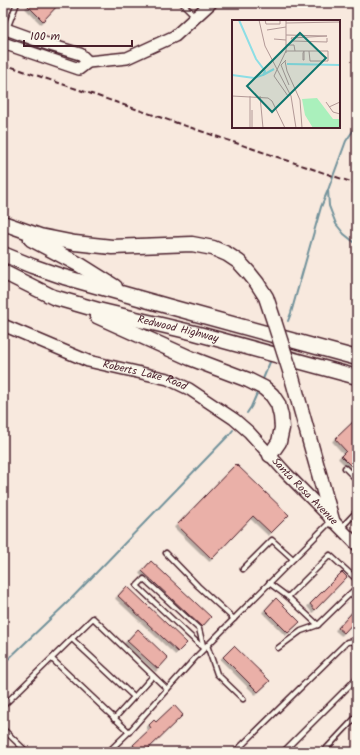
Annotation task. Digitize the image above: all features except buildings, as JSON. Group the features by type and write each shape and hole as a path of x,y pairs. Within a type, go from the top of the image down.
{"highway":[{"path":"3,223 80,265 131,296"},
{"path":"3,223 40,236 112,247 192,244 213,248 227,254 239,262 258,284 266,297 336,524"},
{"name":"Redwood Highway","path":"3,254 64,277 357,358"},
{"name":"Redwood Highway","path":"3,272 53,297 98,310 195,333 357,377"},
{"path":"53,297 190,358 248,380 264,388 272,395 278,404 281,416 282,428 279,442 270,455"}],"street":[{"path":"3,42 79,69 88,62 127,58 175,36 211,3"},
{"path":"4,32 80,54 88,62"},
{"name":"Roberts Lake Road","path":"3,325 88,361 168,379 189,389 234,419 270,455"},
{"name":"Santa Rosa Avenue","path":"270,455 357,545"}],"lane":[{"path":"4,32 17,3"},
{"path":"182,3 196,17"},
{"path":"345,468 357,480"},
{"path":"108,752 206,647 293,559 336,524 357,511"},
{"path":"242,569 272,540 293,559"},
{"path":"166,553 198,586 234,619"},
{"path":"288,597 330,555 357,580"},
{"path":"206,647 137,586 144,579 199,629 217,674 243,699"},
{"path":"270,583 288,597 318,625"},
{"path":"278,648 302,631 318,625 357,587"},
{"path":"3,706 93,618 167,689"},
{"path":"72,639 134,697"},
{"path":"235,752 347,642 357,641"},
{"path":"52,659 128,732"},
{"path":"114,719 153,676"},
{"path":"282,752 357,678"},
{"path":"323,752 357,716"},
{"path":"3,729 27,752"}],"waterway":[{"path":"357,125 346,141 328,190 329,206 336,224 344,234 357,243"},
{"path":"288,321 321,207 328,190"},
{"path":"263,379 270,362"},
{"path":"247,413 258,391"},
{"path":"3,664 68,602 233,430"}],"railway":[{"path":"3,64 357,184"}]}
